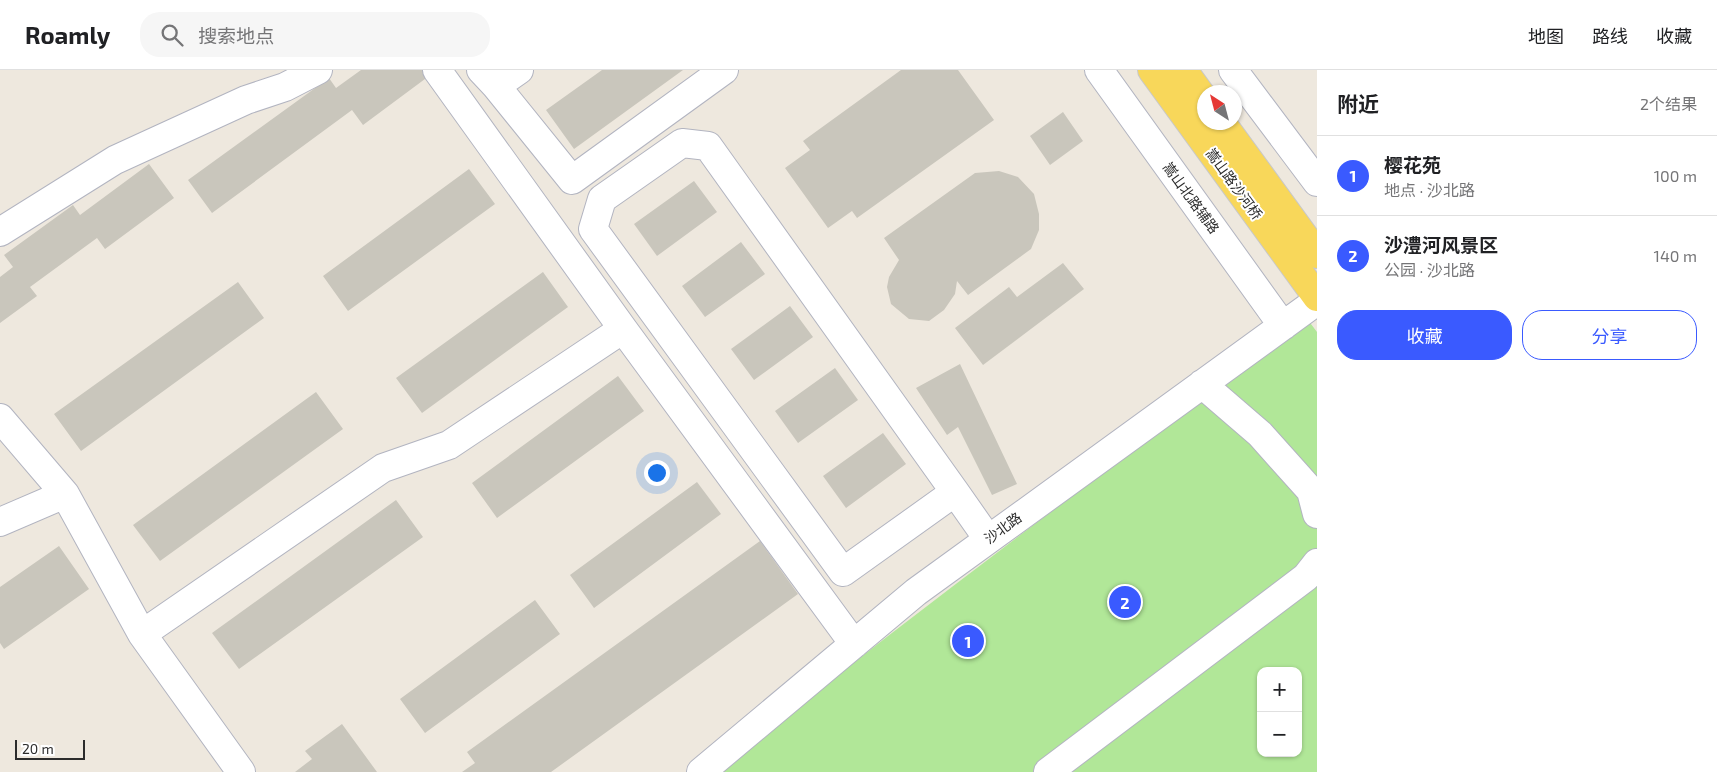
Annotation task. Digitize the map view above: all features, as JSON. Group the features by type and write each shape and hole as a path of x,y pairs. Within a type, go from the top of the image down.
{"main road":[{"name":"嵩山路沙河桥","path":"1152,70 1317,299"},
{"path":"1183,70 1197,89"},
{"name":"嵩山路沙河桥","path":"1227,130 1317,254"}],"street":[{"path":"0,232 115,160 246,100 285,87 318,70"},
{"path":"437,70 623,329 854,644"},
{"path":"519,70 489,78 572,180 724,70"},
{"name":"嵩山北路辅路","path":"1099,70 1283,326"},
{"path":"1233,70 1317,182"},
{"path":"955,492 843,572 593,229 602,199 682,144 708,146 955,492 988,539"},
{"name":"沙北路","path":"701,772 916,592 1283,326 1317,299"},
{"path":"142,634 383,468 449,445 623,329"},
{"path":"1202,384 1260,434 1312,491 1317,514"},
{"path":"0,418 64,494 142,634 241,772"},
{"path":"0,522 64,494"},
{"path":"1048,772 1306,577 1317,563"}],"green space":[{"path":"1308,320 1317,332 1317,772 716,772 936,599"}],"building":[{"path":"361,70 425,70 429,76 363,125 352,110 212,213 188,180 329,78 336,88"},
{"path":"602,70 683,70 574,149 546,110"},
{"path":"901,70 958,70 994,120 857,218 852,211 828,228 785,168 810,150 803,141"},
{"path":"1063,112 1083,141 1050,165 1030,136"},
{"path":"149,164 174,198 105,249 97,238 30,287 37,296 0,323 0,277 13,267 4,255 73,205 80,215"},
{"path":"469,169 495,204 348,311 323,276"},
{"path":"999,171 1018,177 1034,194 1039,214 1039,230 1031,249 968,295 957,281 955,294 944,310 929,321 909,319 891,304 887,287 889,277 899,260 884,238 975,173"},
{"path":"694,181 717,212 657,256 634,224"},
{"path":"741,242 765,274 705,317 682,286"},
{"path":"1063,263 1084,289 983,365 955,328 1009,287 1017,297"},
{"path":"543,272 568,307 422,413 396,378"},
{"path":"238,282 264,318 81,451 54,414"},
{"path":"790,306 813,337 754,380 731,349"},
{"path":"960,364 1017,484 992,495 958,427 947,435 916,388"},
{"path":"835,368 858,400 798,443 775,411"},
{"path":"618,376 644,411 497,518 472,483"},
{"path":"316,392 343,429 160,561 133,525"},
{"path":"883,433 906,464 846,508 823,476"},
{"path":"697,482 721,514 594,608 570,575"},
{"path":"396,500 423,537 239,669 212,633"},
{"path":"760,541 798,594 551,772 462,772 475,763 467,752"},
{"path":"59,546 89,589 4,649 0,643 0,587"},
{"path":"535,600 560,634 425,733 400,699"},
{"path":"342,724 377,772 295,772 312,759 305,751"}],"place":[{"name":"沙澧河风景区","path":"1125,602"},
{"name":"樱花苑","path":"968,641"}]}
